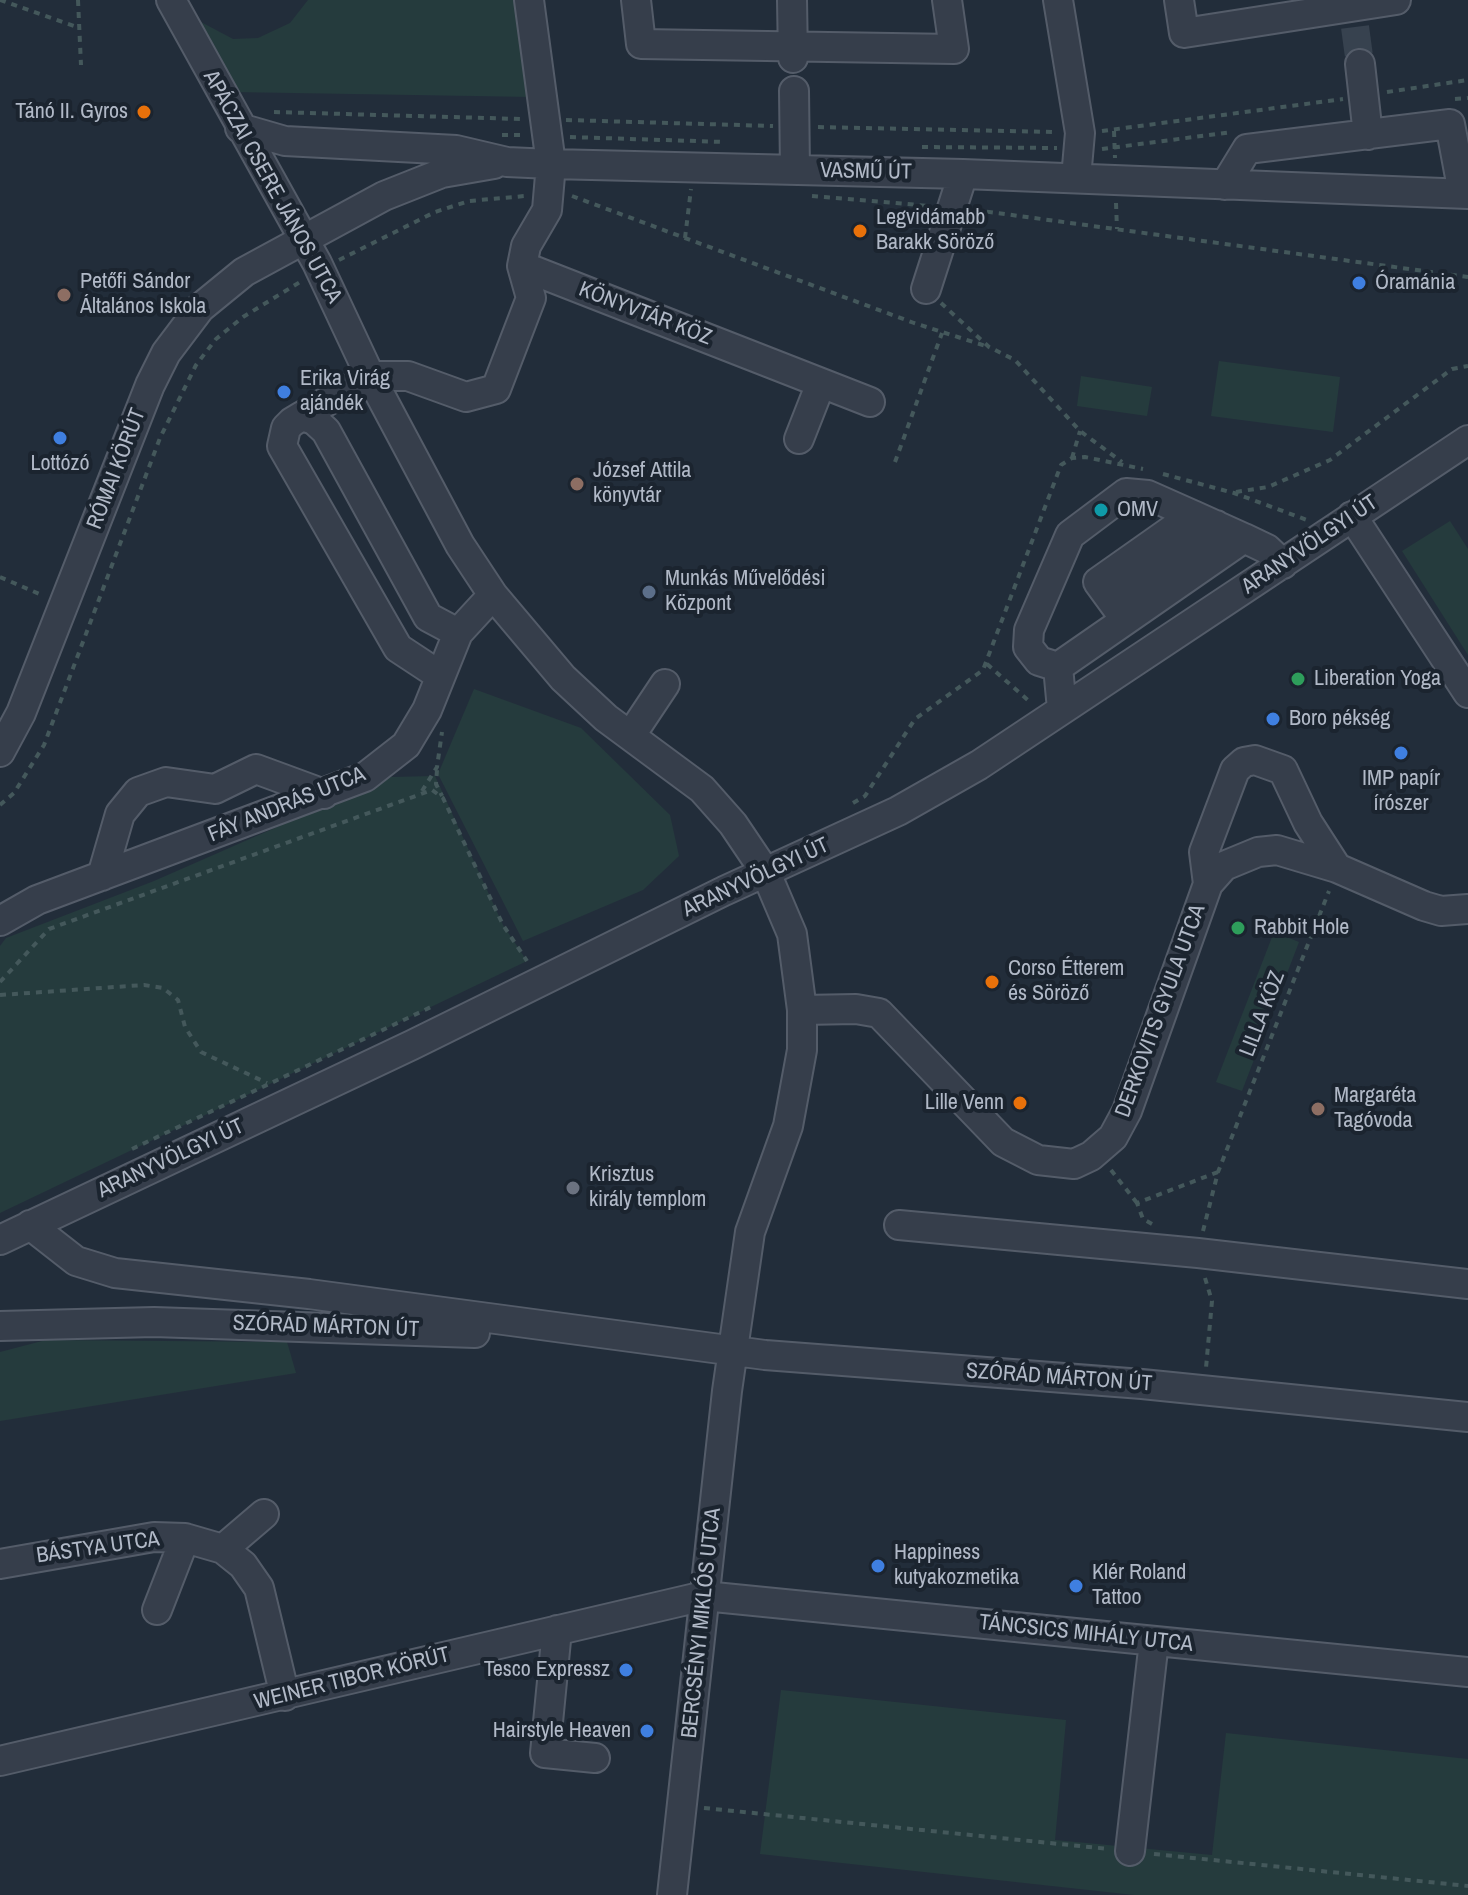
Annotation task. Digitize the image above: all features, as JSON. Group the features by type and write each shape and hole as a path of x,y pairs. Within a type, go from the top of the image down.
{"street":[{"name":"APÁCZAI CSERE JÁNOS UTCA","path":"171,0 251,120 303,239 370,376 460,545 493,595 563,678 702,789 733,824 766,873 792,934 802,1010 797,1087 788,1126 750,1232 733,1351"},
{"path":"439,675 398,648 282,446 286,428 370,376 408,376 466,397 496,389 531,298 522,266 526,246 547,210 549,194 551,164 529,0"},
{"path":"636,0 641,44 792,52 954,49 947,0"},
{"path":"792,0 792,52"},
{"path":"1058,0 1079,141 1076,178"},
{"path":"1179,0 1184,33 1257,10 1353,18 1396,0"},
{"path":"1360,64 1368,135"},
{"path":"794,91 795,170"},
{"name":"VASMŰ ÚT","path":"251,120 285,141 456,150 504,148 551,164 963,174 1225,185 1466,194 1450,124 1247,149 1225,185"},
{"name":"VASMŰ ÚT","path":"303,239 384,196 504,148"},
{"path":"926,289 963,174"},
{"name":"RÓMAI KÖRÚT","path":"0,752 10,709 65,605 150,385 166,353 200,308 223,286 303,239"},
{"name":"KÖNYVTÁR KÖZ","path":"522,266 870,402"},
{"path":"799,439 821,383"},
{"path":"302,416 314,420 326,431 428,617 458,633"},
{"name":"ARANYVÖLGYI ÚT","path":"0,1240 898,811 979,765 1468,440"},
{"path":"1058,667 1039,661 1028,647 1029,630 1070,535 1126,493 1148,495 1205,520 1267,549 1283,564"},
{"path":"1352,516 1468,693"},
{"path":"1058,667 1205,520"},
{"path":"1118,608 1244,538"},
{"name":"FÁY ANDRÁS UTCA","path":"0,921 37,900 365,777 406,745 427,710 458,633 493,595"},
{"path":"1058,667 1062,709"},
{"path":"631,735 665,684"},
{"path":"1208,884 1204,852 1235,770 1244,762 1255,760 1283,770 1308,823 1337,868"},
{"path":"102,876 120,814 138,792 166,782 215,789 256,769 324,794"},
{"name":"DERKOVITS GYULA UTCA","path":"1097,1151 1113,1137 1127,1111 1208,884 1224,866 1258,852 1277,850 1337,868 1424,906 1441,911 1468,909"},
{"path":"802,1010 856,1009 879,1013 993,1132 1019,1153 1038,1160 1074,1164 1097,1151"},
{"name":"SZÓRÁD MÁRTON ÚT","path":"30,1225 76,1261 115,1273 733,1351 1468,1417"},
{"path":"899,1225 1198,1253 1468,1284"},
{"name":"SZÓRÁD MÁRTON ÚT","path":"0,1326 184,1323 651,1339"},
{"name":"BERCSÉNYI MIKLÓS UTCA","path":"672,1895 733,1351"},
{"path":"223,1549 264,1514"},
{"name":"BÁSTYA UTCA","path":"0,1564 154,1537 185,1538 223,1549 243,1565 259,1588 285,1696"},
{"path":"157,1610 185,1538"},
{"name":"WEINER TIBOR KÖRÚT","path":"0,1761 704,1596"},
{"name":"TÁNCSICS MIHÁLY UTCA","path":"704,1596 1468,1672"},
{"path":"557,1630 545,1753 595,1758"},
{"path":"1130,1851 1154,1641"}],"path":[{"path":"0,0 80,28"},
{"path":"78,0 81,65"},
{"path":"912,147 1079,141 1468,80"},
{"path":"1453,100 1468,98"},
{"path":"251,120 546,128 794,127 1079,141 1115,149 1240,130"},
{"path":"504,148 546,128 733,142"},
{"path":"685,238 692,186"},
{"path":"0,805 14,793 44,745 160,438 196,365 216,339 243,317 320,271 435,212 469,201 563,193 942,333 989,347 1015,360 1080,431 1124,464"},
{"path":"954,208 1468,277"},
{"path":"926,289 989,347"},
{"path":"895,462 942,333"},
{"path":"1234,493 1268,487 1330,460 1452,369 1468,366"},
{"path":"1072,458 1080,431"},
{"path":"865,796 915,719 977,677 986,664 1053,480 1061,465 1072,458 1124,464 1234,493 1313,522"},
{"path":"0,577 65,605"},
{"path":"986,664 1030,702"},
{"path":"442,729 436,784 503,925 527,961"},
{"path":"421,793 437,767"},
{"path":"0,982 49,929 421,793 432,790 443,798"},
{"name":"LILLA KÖZ","path":"1198,1253 1218,1172 1337,868"},
{"path":"514,967 541,954"},
{"path":"0,995 144,985 163,988 178,1000 185,1027 201,1052 267,1083"},
{"path":"129,1150 439,1003"},
{"path":"1097,1151 1137,1203 1143,1219 1155,1226"},
{"path":"1137,1203 1218,1172"},
{"path":"1198,1253 1212,1301 1204,1391"},
{"path":"682,1805 1468,1886"}],"green space":[{"path":"308,0 519,0 534,97 233,92 196,25 201,22 233,39 258,38 290,23"},
{"path":"1219,361 1340,377 1333,432 1211,416"},
{"path":"1081,376 1152,387 1147,416 1077,406"},
{"path":"1450,521 1468,549 1468,655 1402,551"},
{"path":"474,689 581,728 670,815 679,856 643,890 523,941 438,774"},
{"path":"435,776 503,925 527,961 0,1213 0,946 6,938 154,881 391,777"},
{"path":"1274,932 1299,942 1242,1091 1216,1082"},
{"path":"46,1340 287,1342 296,1373 0,1421 0,1352"},
{"path":"781,1690 1066,1720 1055,1840 1212,1855 1226,1733 1468,1759 1468,1895 1134,1895 760,1854"}],"tunnel":[{"path":"1355,27 1360,64"}],"place":[{"name":"Tánó II. Gyros","path":"144,112"},
{"name":"Legvidámabb Barakk Söröző","path":"860,231"},
{"name":"Óramánia","path":"1359,283"},
{"name":"Petőfi Sándor Általános Iskola","path":"64,295"},
{"name":"Erika Virág ajándék","path":"284,392"},
{"name":"Lottózó","path":"60,438"},
{"name":"József Attila könyvtár","path":"577,484"},
{"name":"OMV","path":"1101,510"},
{"name":"Munkás Művelődési Központ","path":"649,592"},
{"name":"Liberation Yoga","path":"1298,679"},
{"name":"Boro pékség","path":"1273,719"},
{"name":"IMP papír írószer","path":"1401,753"},
{"name":"Rabbit Hole","path":"1238,928"},
{"name":"Corso Étterem és Söröző","path":"992,982"},
{"name":"Lille Venn","path":"1020,1103"},
{"name":"Margaréta Tagóvoda","path":"1318,1109"},
{"name":"Krisztus király templom","path":"573,1188"},
{"name":"Happiness kutyakozmetika","path":"878,1566"},
{"name":"Klér Roland Tattoo","path":"1076,1586"},
{"name":"Tesco Expressz","path":"626,1670"},
{"name":"Hairstyle Heaven","path":"647,1731"}]}
